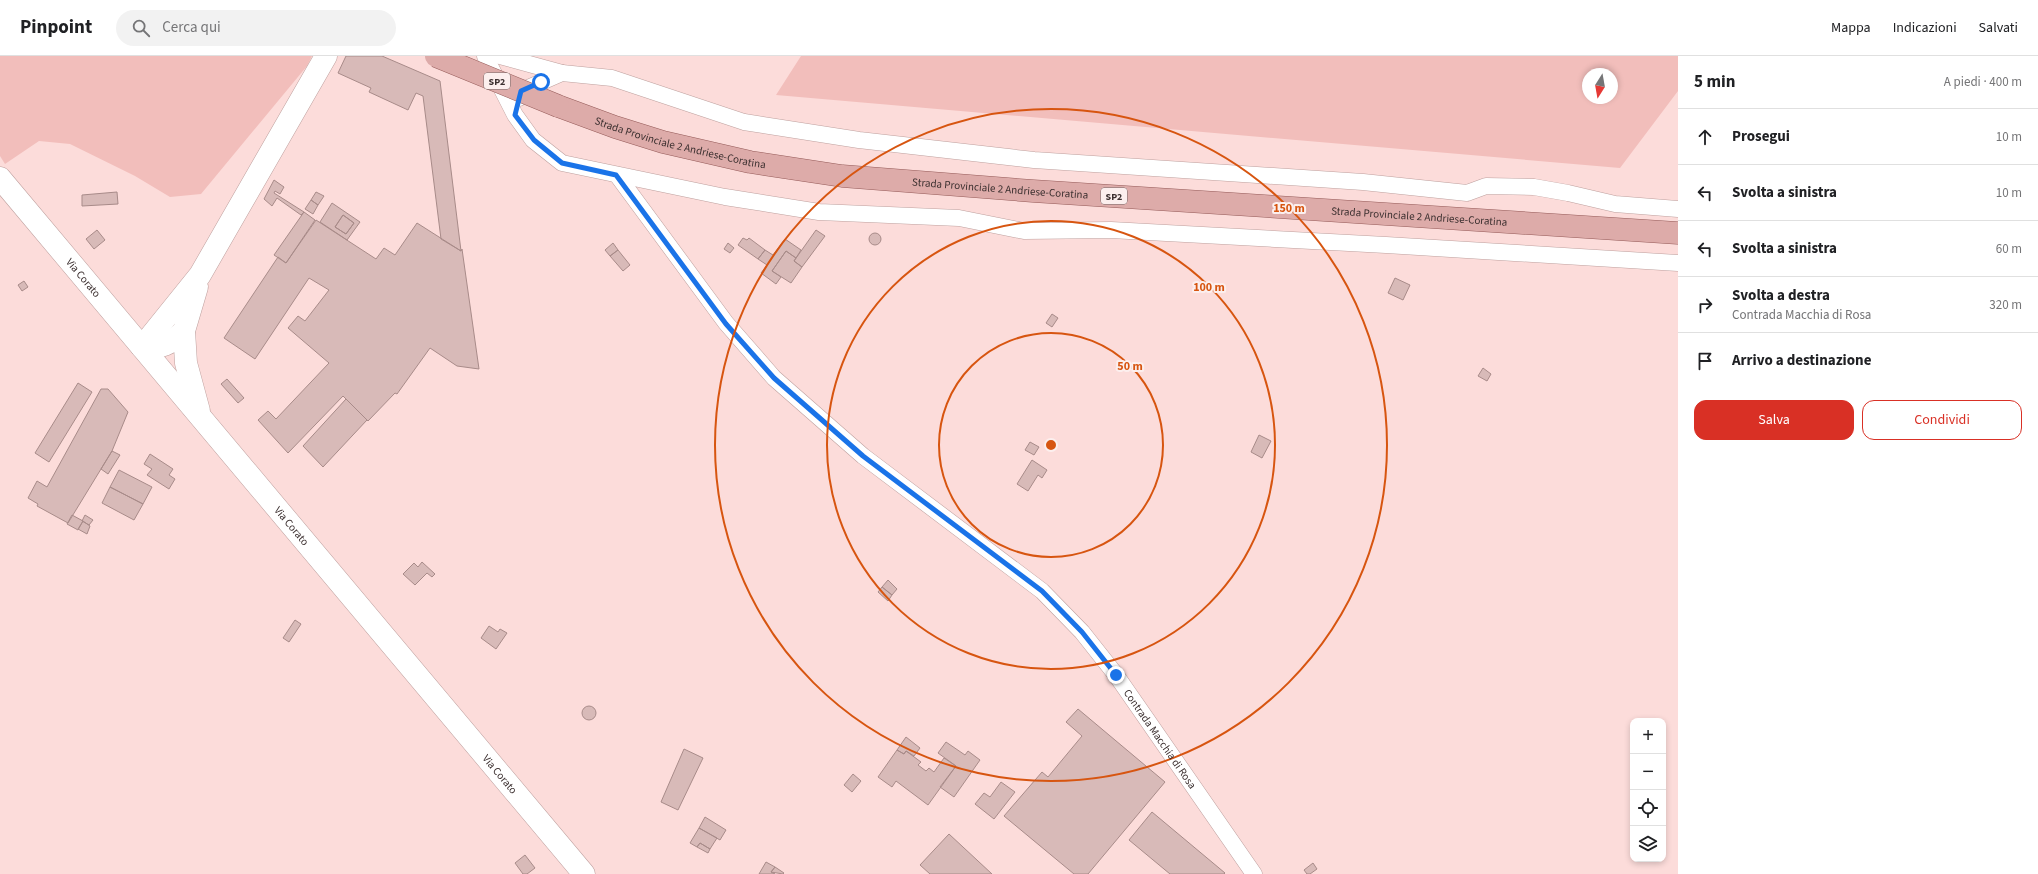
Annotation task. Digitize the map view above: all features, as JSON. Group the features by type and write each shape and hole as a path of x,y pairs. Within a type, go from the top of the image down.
{"main road":[{"path":"142,347 200,275 326,56"},
{"name":"Strada Provinciale 2 Andriese-Coratina","path":"436,56 558,106 662,142 750,162 842,176 1033,191 1678,233"},
{"name":"Via Corato","path":"0,178 584,874"},
{"path":"200,275 184,331 186,363 201,418"},
{"path":"142,347 157,348 171,343 184,331"}],"street":[{"path":"485,56 515,115 534,140 562,163 725,197 819,212 959,218 1024,231 1111,230 1151,232 1567,255 1678,264"},
{"path":"500,56 562,73 612,78 744,122 858,140 1034,160 1363,182 1467,193 1486,186 1534,188 1568,193 1614,204 1678,209"},
{"path":"515,115 521,91 562,73"},
{"name":"Contrada Macchia di Rosa","path":"616,175 726,324 774,378 863,456 1042,591 1082,632 1120,682 1254,874"}],"shaded area":[{"path":"0,56 312,56 307,66 201,194 170,197 135,176 70,144 39,141 5,164 0,156"},
{"path":"801,56 1678,56 1678,91 1620,168 776,95"}],"building":[{"path":"346,56 382,56 440,81 461,251 441,239 423,96 416,93 408,110 369,92 371,88 338,73"},
{"path":"274,180 284,187 280,194 275,191 274,193 304,212 301,215 277,198 272,206 264,199"},
{"path":"117,192 118,204 82,206 82,195"},
{"path":"316,192 324,196 318,205 311,200"},
{"path":"311,200 318,205 313,214 305,209"},
{"path":"332,203 360,222 347,240 320,222","holes":["343,215 354,223 346,234 335,227"]},
{"path":"304,212 315,220 286,263 274,255"},
{"path":"343,215 354,223 346,234 335,227"},
{"path":"316,220 376,259 384,248 395,255 417,223 461,251 462,249 479,369 457,366 430,348 397,394 395,393 368,421 343,396 288,453 258,420 268,411 276,419 329,363 288,328 298,316 305,321 329,290 309,278 255,359 224,338 278,257 286,263"},
{"path":"97,230 105,240 94,249 86,239"},
{"path":"816,230 825,236 802,267 794,261"},
{"path":"873,233 877,233 881,239 877,245 873,245 869,241 869,237"},
{"path":"743,238 747,240 749,238 765,250 758,259 738,245"},
{"path":"785,239 801,250 796,258 786,251 772,271 781,277 776,284 761,273 767,265 758,259 765,250 773,255"},
{"path":"613,243 618,250 610,256 605,250"},
{"path":"728,243 734,248 730,253 724,249"},
{"path":"618,250 630,265 623,271 610,256"},
{"path":"786,251 796,258 794,261 802,267 791,283 772,271"},
{"path":"1395,278 1410,285 1403,300 1388,293"},
{"path":"24,281 28,287 22,291 18,285"},
{"path":"1052,314 1058,318 1052,327 1046,323"},
{"path":"1483,368 1491,374 1487,381 1478,376"},
{"path":"227,379 244,398 238,403 221,384"},
{"path":"78,383 92,392 49,462 35,453"},
{"path":"101,389 108,389 128,412 112,451 68,523 37,506 38,504 28,498 37,481 47,487"},
{"path":"346,399 367,420 323,467 303,446"},
{"path":"1259,435 1271,441 1262,458 1251,452"},
{"path":"1030,442 1039,447 1034,455 1025,450"},
{"path":"112,451 120,455 108,474 101,469"},
{"path":"150,454 173,469 169,475 175,479 169,489 147,475 152,469 144,464"},
{"path":"1032,460 1047,470 1042,478 1038,475 1028,491 1017,484"},
{"path":"119,470 152,487 143,504 110,487"},
{"path":"110,487 143,504 134,520 102,503"},
{"path":"72,515 83,521 78,530 67,524"},
{"path":"85,515 93,520 89,525 82,521"},
{"path":"83,521 90,526 87,534 78,529"},
{"path":"422,562 435,574 432,577 427,573 415,585 403,574 414,563 418,567"},
{"path":"888,580 897,589 892,595 882,587"},
{"path":"882,587 892,595 888,601 878,592"},
{"path":"295,620 301,624 289,642 283,638"},
{"path":"489,626 498,632 500,629 507,633 496,649 481,638"},
{"path":"589,706 594,708 596,713 594,718 589,720 584,718 582,713 584,708"},
{"path":"1078,709 1165,782 1088,874 1074,874 1004,816 1042,772 1048,777 1082,736 1066,722"},
{"path":"906,737 920,748 914,756 906,751 904,754 897,750"},
{"path":"946,742 965,755 968,751 980,760 954,797 940,787 956,766 938,753"},
{"path":"684,749 703,758 678,810 661,802"},
{"path":"897,750 904,754 906,751 921,762 918,765 926,771 929,768 934,772 944,758 956,766 928,805 896,781 892,787 878,777"},
{"path":"853,774 861,781 852,792 844,785"},
{"path":"1001,782 1015,792 994,819 975,804 984,793 990,797"},
{"path":"1152,812 1225,873 1170,874 1129,840"},
{"path":"705,817 726,830 720,840 699,828"},
{"path":"699,828 717,838 710,849 700,843 697,847 690,843"},
{"path":"949,834 992,874 930,874 920,865"},
{"path":"700,843 710,849 708,853 697,847"},
{"path":"525,855 535,868 527,874 523,874 515,863"},
{"path":"766,862 775,867 771,872 775,874 759,874"},
{"path":"1313,863 1317,869 1310,874 1307,874 1304,870"},
{"path":"775,867 784,873 771,872"}],"route":[{"path":"541,82 521,91 515,115 534,140 562,163 616,175 726,324 774,378 863,456 1042,591 1082,632 1116,675"}]}
